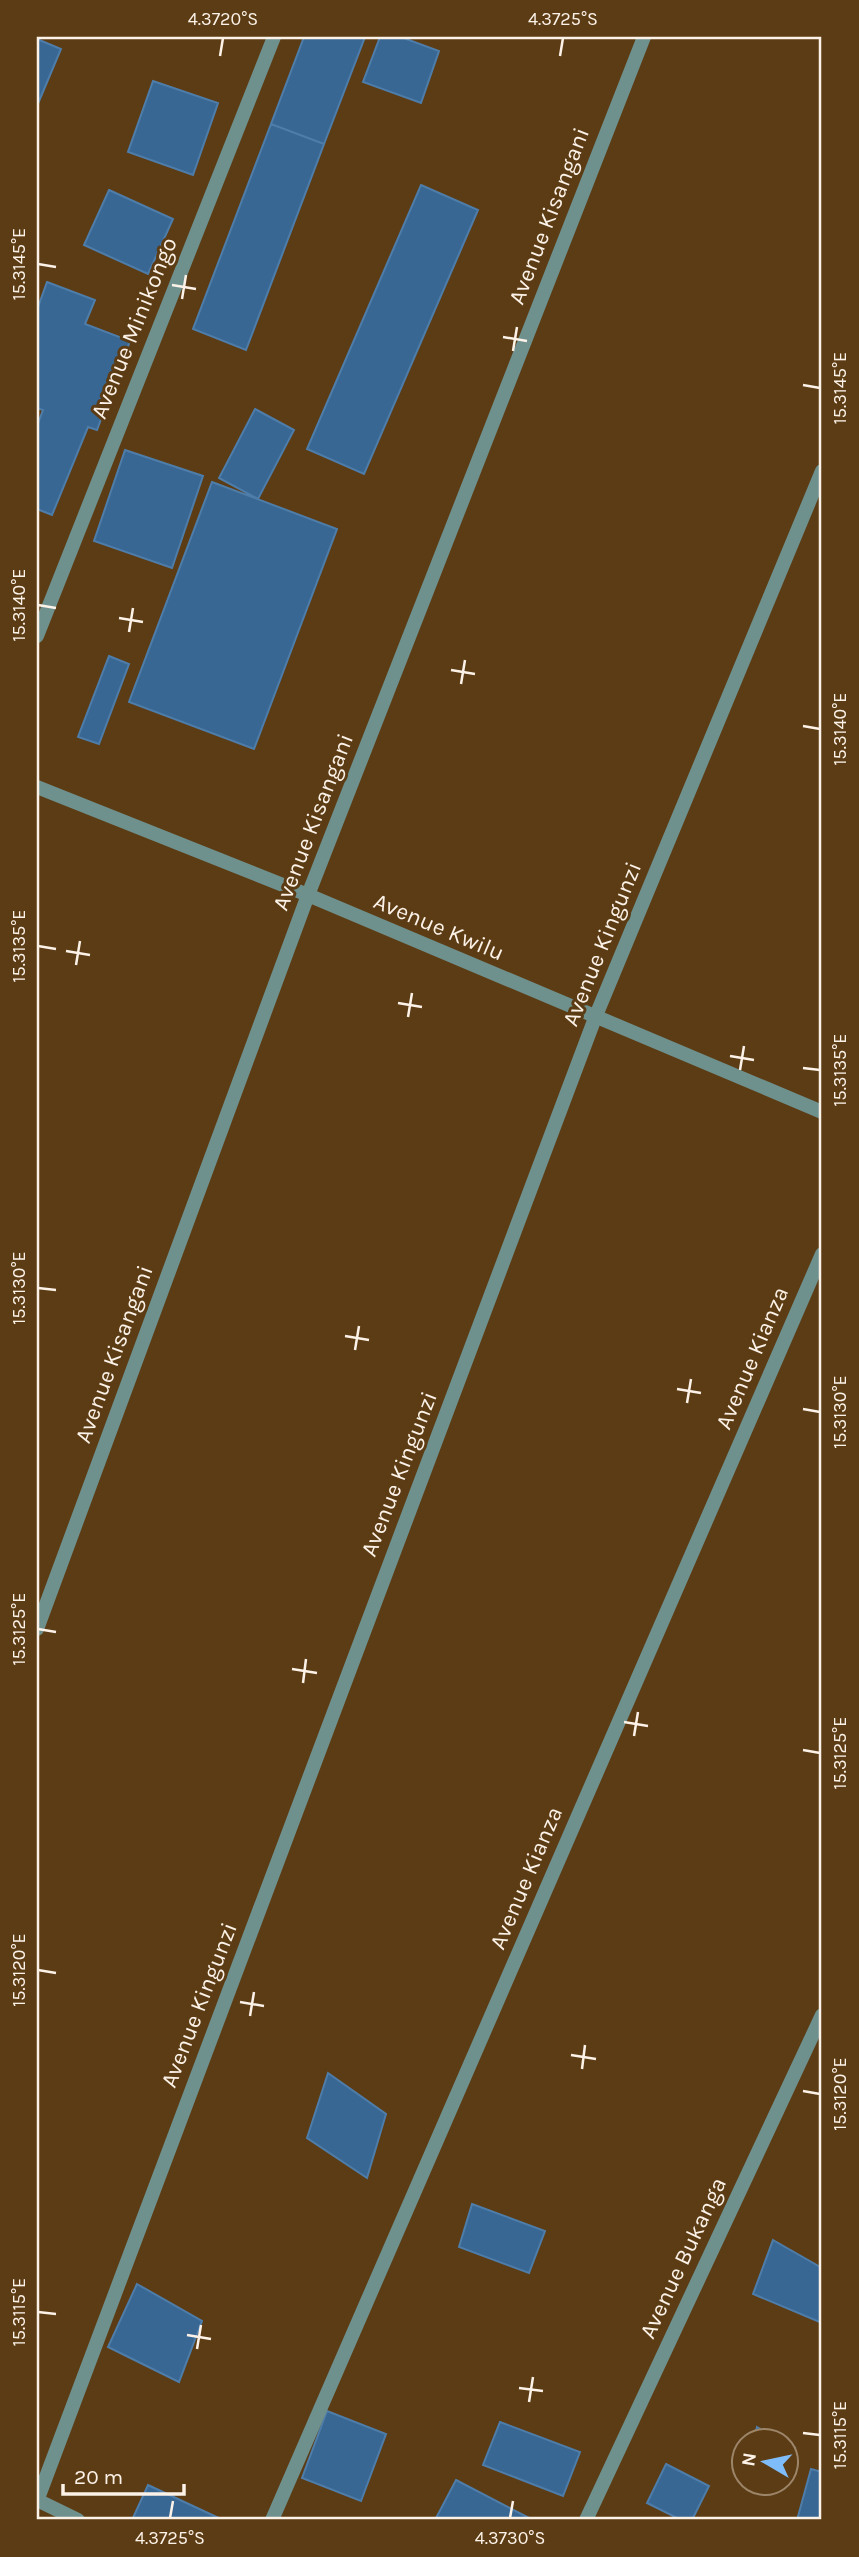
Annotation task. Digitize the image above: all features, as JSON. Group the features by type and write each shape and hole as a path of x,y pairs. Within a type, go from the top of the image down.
{"street":[{"name":"Avenue Minikongo","path":"37,636 274,37"},
{"name":"Avenue Kisangani","path":"37,1629 308,895 644,37"},
{"name":"Avenue Kingunzi","path":"37,2501 595,1018 822,471"},
{"name":"Avenue Kwilu","path":"37,786 308,895 822,1112"},
{"name":"Avenue Kianza","path":"272,2520 822,1254"},
{"name":"Avenue Bukanga","path":"586,2520 822,2015"},
{"path":"37,2501 78,2520"}],"building":[{"path":"304,37 365,37 324,144 271,124"},
{"path":"380,37 401,37 439,51 421,103 363,82"},
{"path":"37,39 61,49 37,106"},
{"path":"153,81 218,103 193,175 128,152"},
{"path":"271,124 324,144 246,350 193,329"},
{"path":"421,185 478,210 364,474 307,449"},
{"path":"109,190 173,219 148,274 84,245"},
{"path":"47,282 95,300 85,324 130,341 97,430 88,427 52,515 37,509 37,426 43,410 37,408 37,310"},
{"path":"255,409 294,430 258,499 219,478"},
{"path":"125,450 203,476 172,568 94,541"},
{"path":"212,482 337,529 254,749 129,702"},
{"path":"109,656 129,664 99,744 78,737"},
{"path":"328,2073 386,2114 367,2178 307,2138"},
{"path":"472,2204 545,2231 529,2273 459,2247"},
{"path":"773,2240 822,2268 822,2323 753,2294"},
{"path":"137,2284 202,2321 179,2382 108,2347"},
{"path":"327,2411 386,2434 361,2501 302,2478"},
{"path":"500,2422 580,2452 563,2496 483,2465"},
{"path":"666,2464 709,2486 692,2520 681,2520 647,2503"},
{"path":"811,2469 822,2472 822,2520 797,2520"},
{"path":"456,2480 533,2520 435,2520"},
{"path":"148,2485 223,2520 132,2520"}]}
